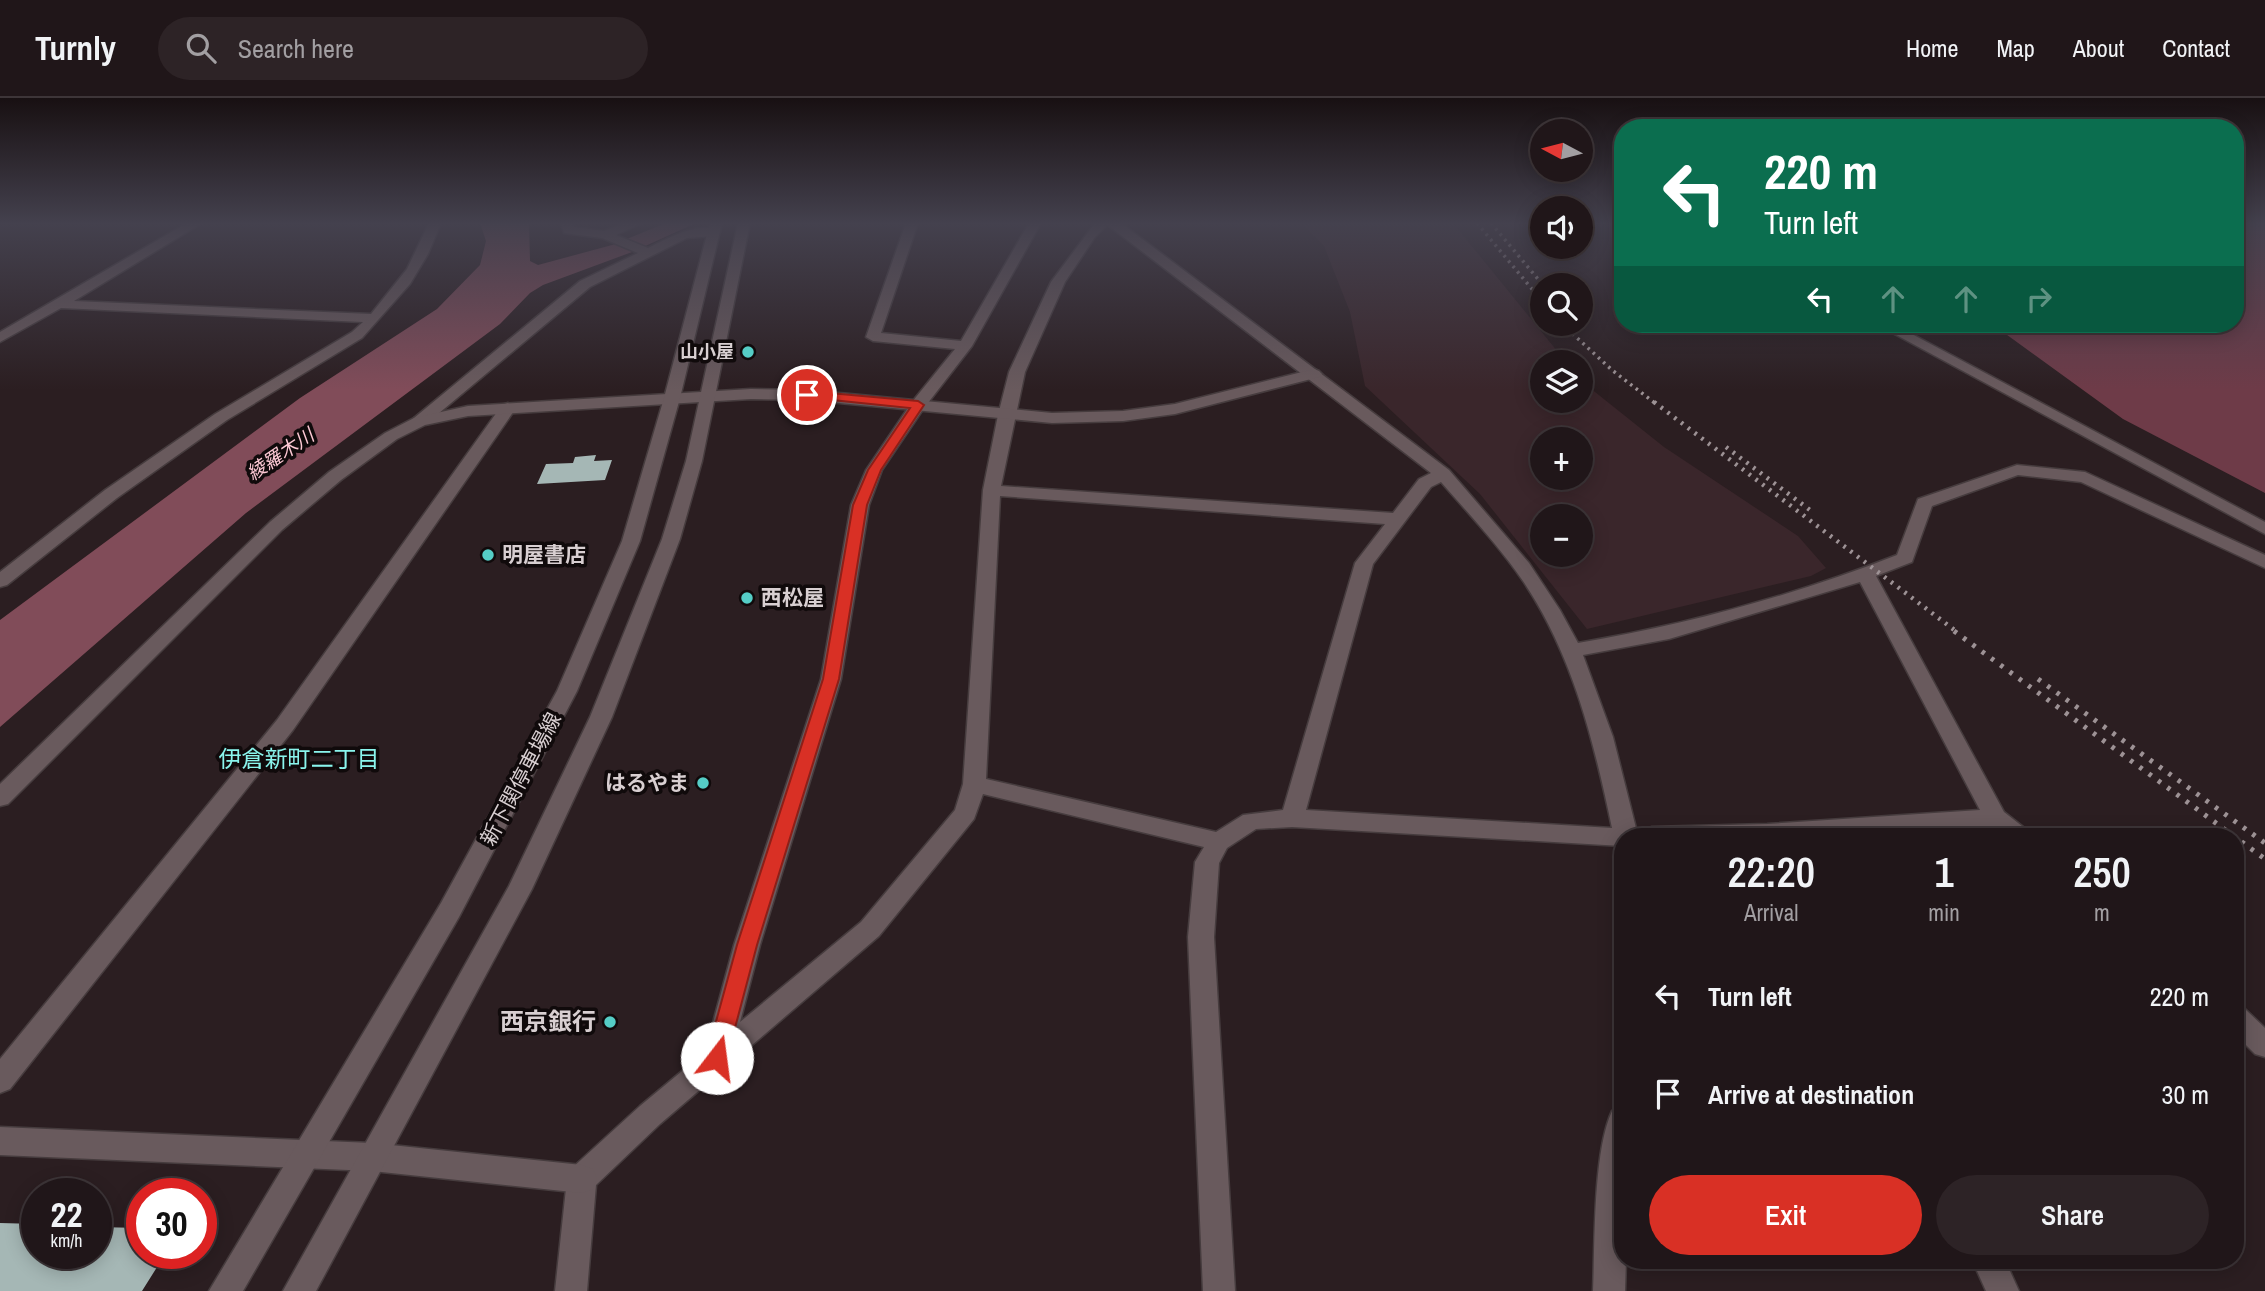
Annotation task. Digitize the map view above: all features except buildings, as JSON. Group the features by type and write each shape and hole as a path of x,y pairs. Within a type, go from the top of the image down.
{"street":[{"path":"0,338 101,279"},
{"path":"0,581 111,494 221,417 356,335 375,318 406,279"},
{"path":"420,421 596,279"},
{"name":"新下関停車場線","path":"225,1291 450,910 567,691 631,541 672,398 702,279"},
{"name":"新下関停車場線","path":"299,1291 520,889 601,718 671,539 694,461 732,279"},
{"path":"893,279 873,337 965,346"},
{"path":"717,1058 747,945 831,679 860,505 874,470 918,405 965,346 1003,279"},
{"path":"571,1291 582,1179 717,1058 870,929 966,813 974,785 992,490 1017,372 1060,279"},
{"path":"1187,279 1444,474 1533,582 1571,651 1598,716 1622,828"},
{"path":"58,304 375,318"},
{"path":"1900,333 2265,529"},
{"path":"0,799 276,526 345,468 391,436 420,421 449,413 508,408 708,396 807,395 1006,415 1052,418 1123,416 1175,410 1314,374"},
{"path":"0,1080 285,724 508,408"},
{"path":"1571,651 1662,635 1865,574 1905,558 1924,503 2017,470 2085,477 2265,562"},
{"path":"1292,818 1364,563 1426,483 1444,474"},
{"path":"992,490 1396,519"},
{"path":"1865,574 1996,818 2009,828"},
{"path":"974,785 1219,842"},
{"path":"1219,1291 1201,937 1208,862 1219,842 1251,821 1292,818 1614,837"},
{"path":"1862,828 1996,818"},
{"path":"2244,1025 2265,1045"},
{"path":"0,1141 372,1157 582,1179"},
{"path":"1609,1291 1614,1175"},
{"path":"1992,1269 2003,1291"}],"shaded area":[{"path":"1337,279 1498,279 1530,318 1530,336 1545,336 1556,350 1530,350 1530,413 1593,413 1593,390 1664,447 1798,536 1826,568 1811,576 1587,629 1538,567 1593,567 1593,504 1530,504 1530,557 1480,494 1365,386 1350,312"},
{"path":"2244,279 2265,279 2265,493 2123,419 2004,333 2244,333"}],"water":[{"name":"綾羅木川","path":"467,279 560,279 530,293 500,324 246,513 0,727 0,620 300,398 437,309"}],"railway":[{"path":"1523,279 1530,287"},
{"path":"1575,336 1612,370 1656,404"},
{"path":"1654,402 1957,632"},
{"path":"1726,447 1810,510"},
{"path":"1954,631 2223,828"},
{"path":"2038,679 2265,843"},
{"path":"2244,844 2265,859"}],"place":[{"name":"山小屋","path":"748,352"},
{"name":"明屋書店","path":"488,555"},
{"name":"西松屋","path":"747,598"},
{"name":"はるやま","path":"703,783"},
{"name":"西京銀行","path":"610,1022"}],"district":[{"name":"伊倉新町二丁目","path":"299,759"}],"route":[{"path":"717,1058 747,945 831,679 860,505 874,470 918,405 807,395"}]}
